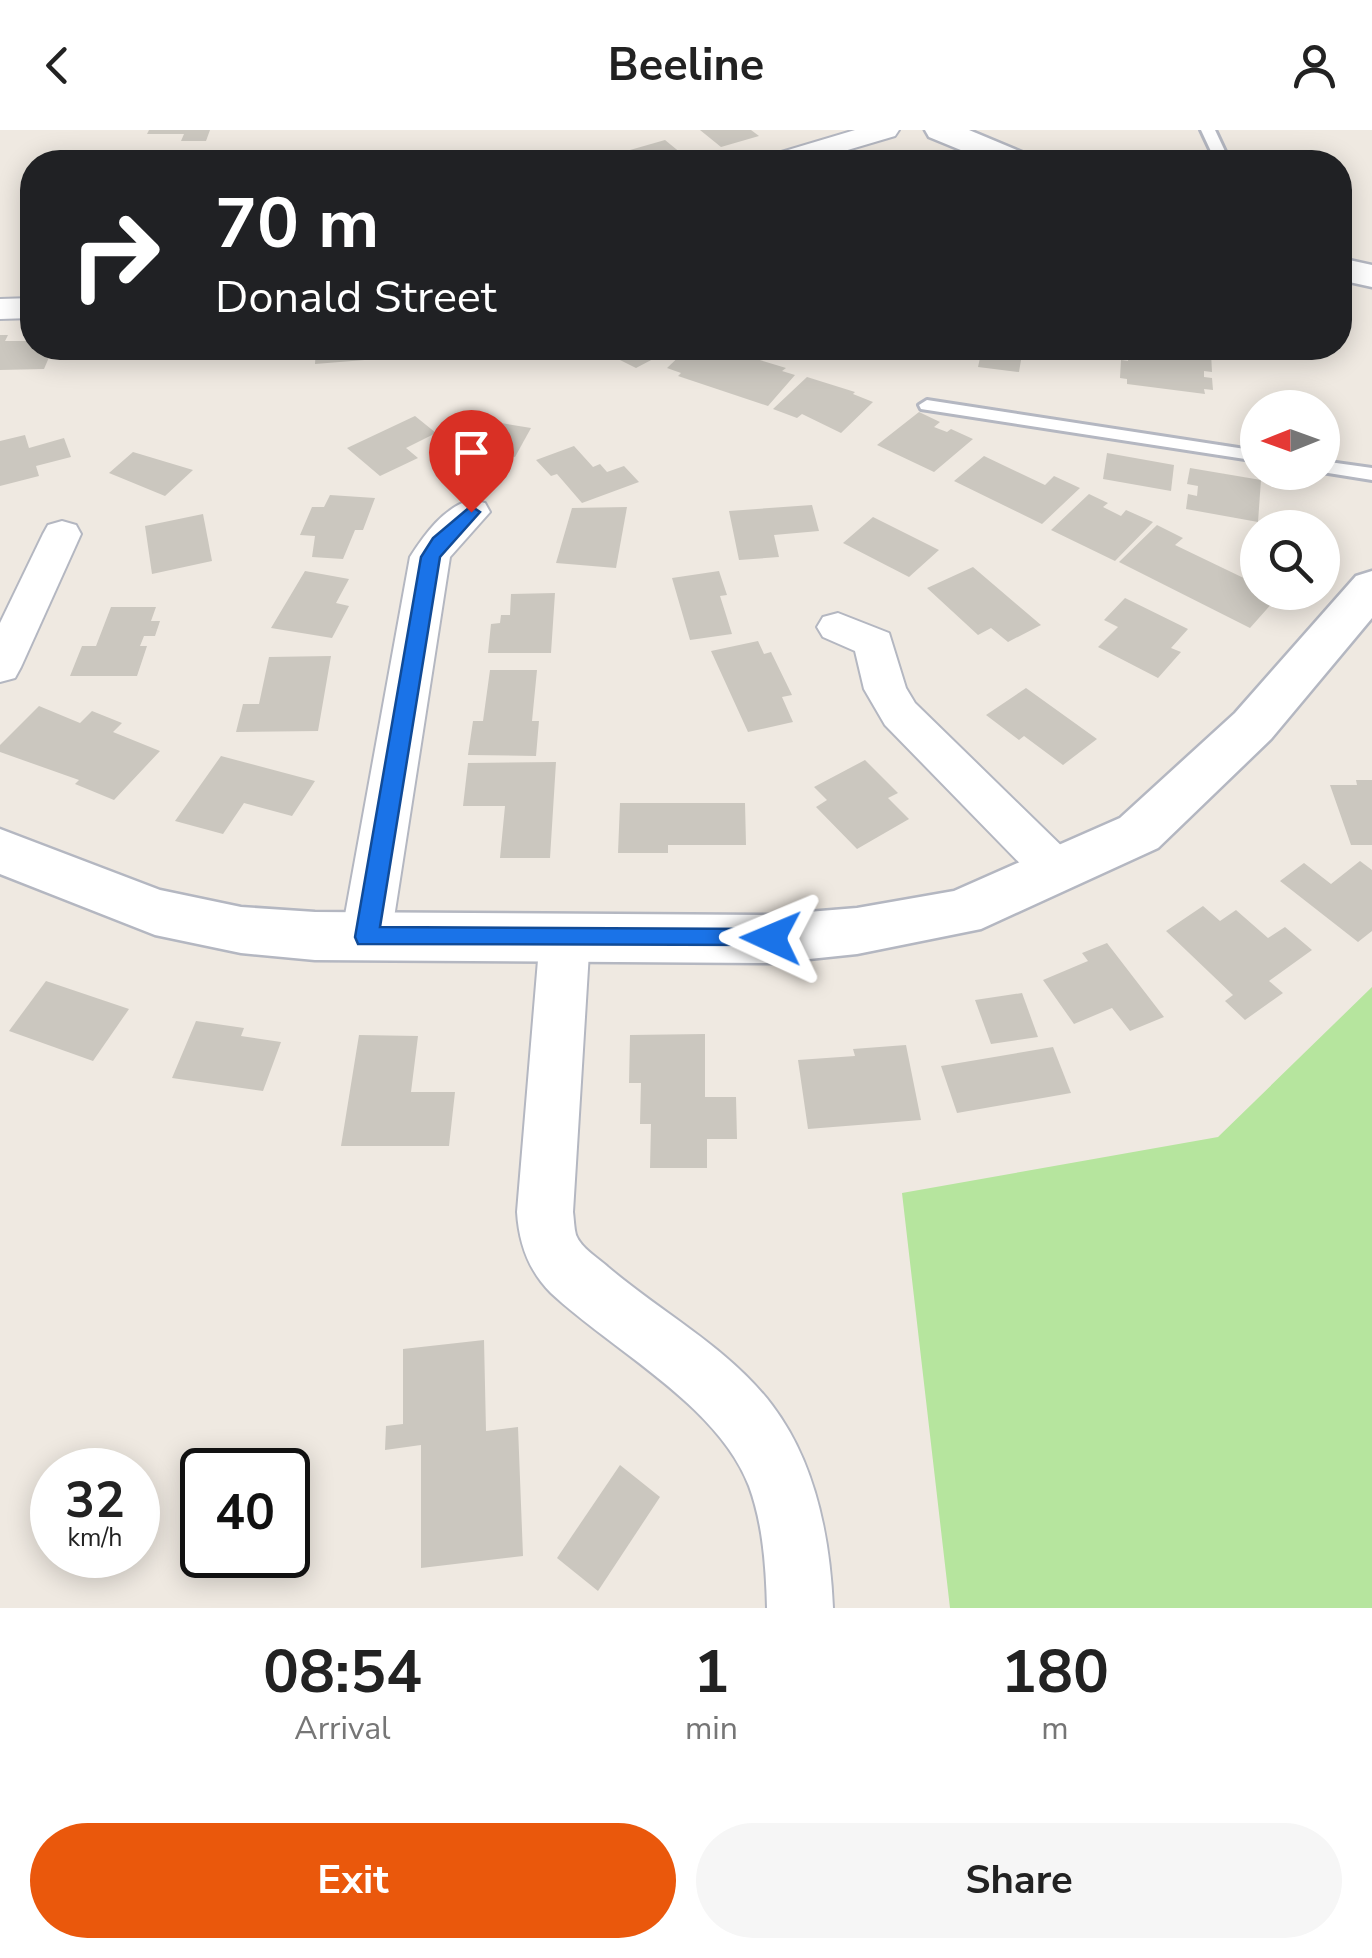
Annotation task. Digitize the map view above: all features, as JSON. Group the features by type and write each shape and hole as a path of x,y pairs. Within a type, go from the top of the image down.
{"street":[{"path":"818,150 884,130"},
{"path":"942,130 989,150"},
{"path":"366,937 430,557 471,512"},
{"path":"0,668 62,534"},
{"path":"0,851 155,912 240,930 366,937 771,938 857,931 961,912 1139,834 1254,726 1372,587"},
{"path":"838,626 874,643 885,689 900,714 1058,872"},
{"path":"564,936 546,1230 552,1250 570,1272 710,1382 752,1429 778,1480 796,1542 800,1608"}],"lane":[{"path":"927,404 1240,453"},
{"path":"1340,469 1372,474"}],"green space":[{"path":"1372,987 1372,1608 950,1608 902,1193 1218,1137"}],"building":[{"path":"149,130 210,130 206,141 181,141 184,134 147,134"},
{"path":"700,130 751,130 759,136 721,147"},
{"path":"665,140 677,150 630,150"},
{"path":"0,335 8,335 5,341 20,341 20,360 48,360 44,369 0,370"},
{"path":"315,360 365,360 315,364"},
{"path":"620,360 651,360 636,368"},
{"path":"675,360 760,360 795,375 768,406 678,376 681,373 667,368"},
{"path":"980,360 1021,360 1019,372 978,367"},
{"path":"1121,360 1211,360 1212,372 1204,371 1204,377 1212,378 1213,390 1204,389 1205,394 1127,384 1127,379 1120,378"},
{"path":"807,377 873,402 841,433 802,414 797,418 773,409"},
{"path":"919,412 940,422 934,427 947,432 951,429 973,439 934,472 877,445"},
{"path":"415,416 436,433 406,448 418,458 380,476 347,448"},
{"path":"471,418 531,428 515,457 454,447"},
{"path":"25,435 29,448 64,438 71,457 36,466 39,476 0,486 0,441"},
{"path":"574,446 593,467 600,464 607,472 624,466 639,482 582,503 557,474 551,476 536,460"},
{"path":"133,452 193,470 165,496 109,473"},
{"path":"1107,453 1174,465 1171,491 1103,479"},
{"path":"984,456 1045,485 1054,476 1080,488 1042,524 954,481"},
{"path":"1190,468 1240,476 1240,490 1260,490 1259,510 1240,510 1240,519 1186,509 1188,494 1197,496 1198,486 1187,484"},
{"path":"1089,494 1108,503 1103,507 1121,516 1126,510 1153,522 1115,561 1051,530"},
{"path":"330,495 375,498 363,530 355,530 343,559 312,557 315,536 300,535 312,507 324,507"},
{"path":"812,505 819,531 774,535 779,557 739,560 729,511"},
{"path":"627,507 616,568 556,563 572,508"},
{"path":"203,514 212,561 152,574 145,526"},
{"path":"873,517 939,550 909,577 843,543"},
{"path":"1157,525 1183,538 1175,545 1240,576 1240,610 1266,610 1250,628 1119,562"},
{"path":"973,567 1041,625 1008,642 991,628 978,635 927,588"},
{"path":"305,571 349,579 336,603 349,606 332,638 271,628"},
{"path":"719,571 727,595 720,596 732,634 690,640 672,578"},
{"path":"555,593 551,653 488,653 491,624 500,623 501,615 510,615 511,594"},
{"path":"1125,598 1188,629 1171,648 1181,652 1158,678 1098,647 1118,627 1104,620"},
{"path":"111,607 156,607 151,621 160,621 155,636 144,636 140,646 147,646 137,676 70,676 82,646 96,646"},
{"path":"758,641 764,654 771,652 792,695 782,697 793,722 748,732 711,651"},
{"path":"331,656 318,731 236,732 243,704 259,704 269,657"},
{"path":"490,670 537,670 532,721 539,721 536,756 468,755 473,721 483,721"},
{"path":"1026,688 1097,739 1063,765 1024,736 1019,740 986,715"},
{"path":"39,706 80,723 92,711 122,723 113,732 160,751 114,800 75,784 79,780 0,752 0,745"},
{"path":"221,756 315,781 292,816 244,803 223,834 175,821"},
{"path":"865,760 898,793 888,798 909,819 857,849 816,807 827,800 814,787"},
{"path":"556,762 550,858 500,858 505,806 463,806 468,763"},
{"path":"1356,780 1372,780 1372,845 1351,845 1330,785 1357,785"},
{"path":"620,803 745,803 746,845 668,845 668,853 618,853"},
{"path":"1360,861 1372,870 1372,931 1358,942 1280,881 1304,863 1331,884"},
{"path":"1203,906 1220,921 1236,910 1268,938 1285,927 1312,950 1269,981 1283,993 1245,1020 1225,1001 1233,995 1166,931"},
{"path":"1107,943 1164,1017 1130,1031 1112,1008 1074,1024 1043,980 1088,961 1082,953"},
{"path":"46,981 129,1009 93,1061 9,1031"},
{"path":"1022,993 1038,1037 991,1044 975,1000"},
{"path":"196,1021 244,1028 241,1036 281,1042 263,1091 172,1078"},
{"path":"705,1034 705,1097 736,1097 737,1139 707,1139 707,1168 650,1168 651,1124 640,1124 641,1083 629,1083 630,1035"},
{"path":"359,1035 418,1036 411,1092 455,1092 449,1146 341,1146"},
{"path":"906,1045 921,1120 808,1129 798,1060 855,1056 853,1049"},
{"path":"1053,1047 1071,1093 957,1113 941,1066"},
{"path":"484,1340 486,1431 518,1427 523,1556 421,1568 421,1445 385,1450 386,1426 403,1424 403,1349"},
{"path":"620,1465 660,1497 598,1591 557,1558"}],"route":[{"path":"471,512 430,557 366,937 771,938"}]}
